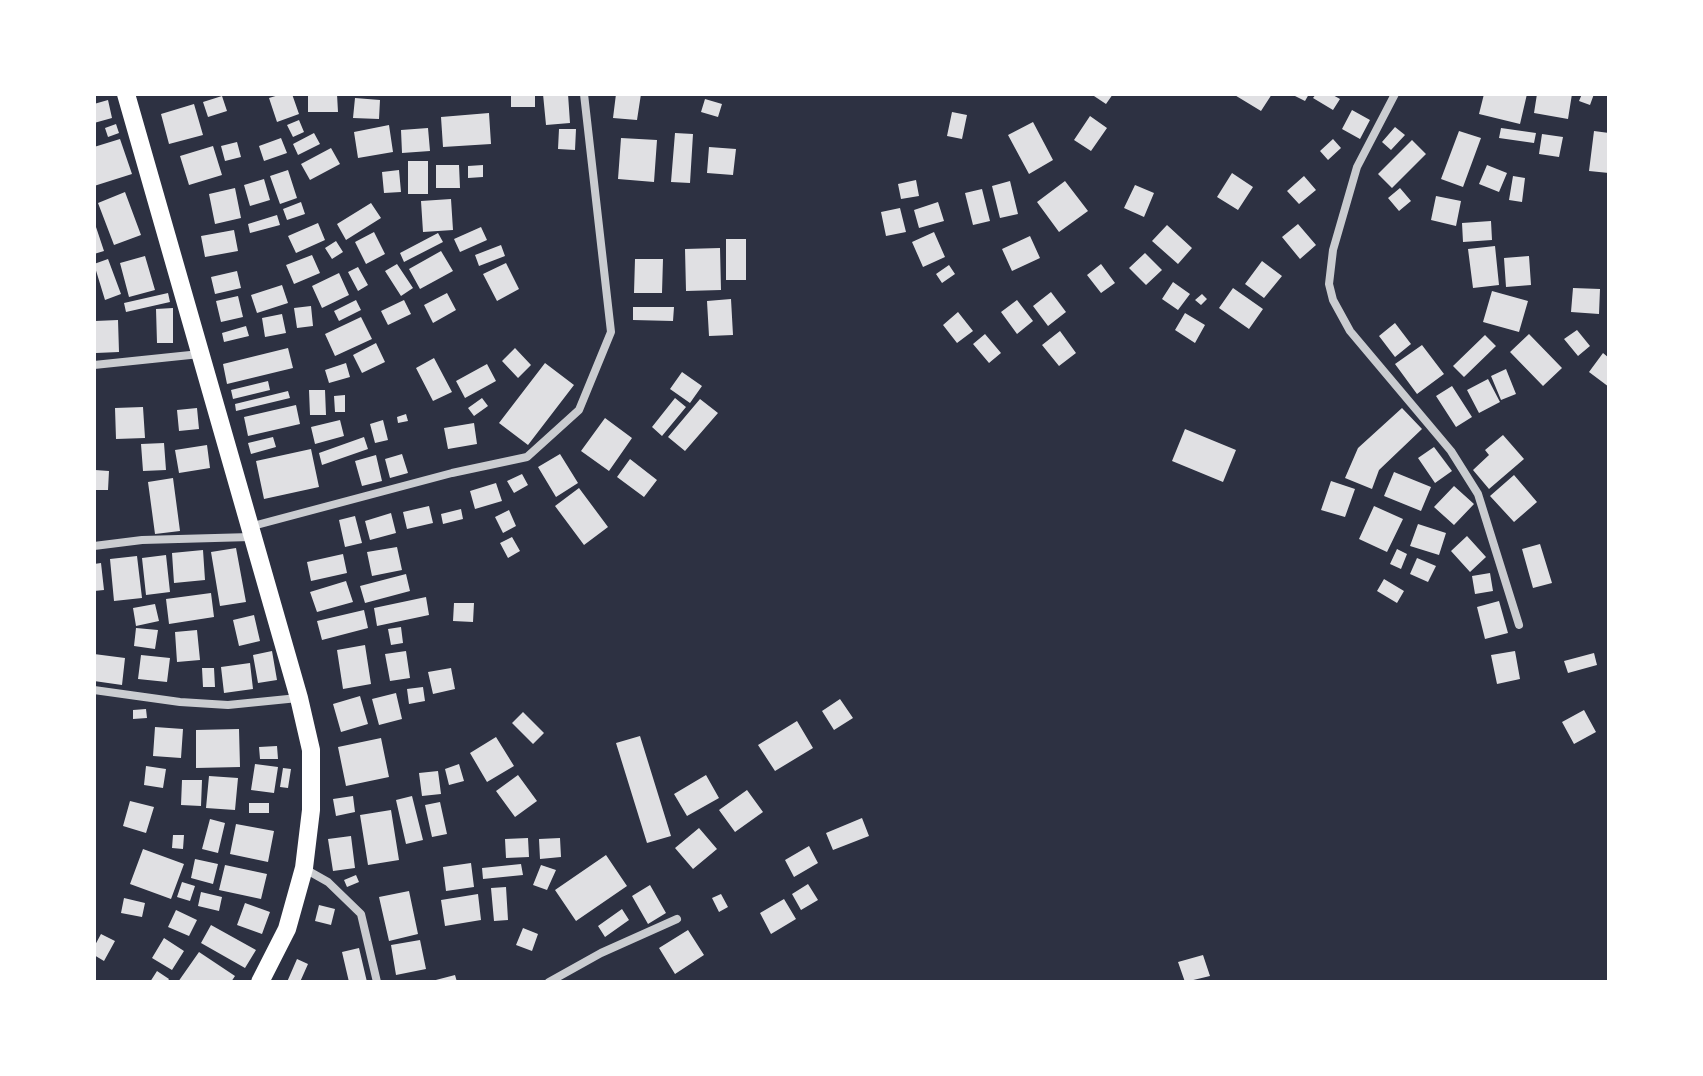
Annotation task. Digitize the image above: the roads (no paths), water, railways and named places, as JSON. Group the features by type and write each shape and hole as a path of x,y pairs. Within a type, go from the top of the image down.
{"highway":[{"path":"126,94 299,698 311,750 311,810 304,868 287,929 260,982"}],"street":[{"path":"94,546 250,532 452,473 527,457 579,410 611,332 584,94"},
{"path":"1395,94 1357,167 1333,250 1329,284 1333,300 1350,331 1451,451 1478,494 1519,625"},
{"path":"94,365 200,354"},
{"path":"94,690 228,705 299,698"},
{"path":"304,868 328,882 361,914 377,982"},
{"path":"549,982 601,953 677,919"}]}
